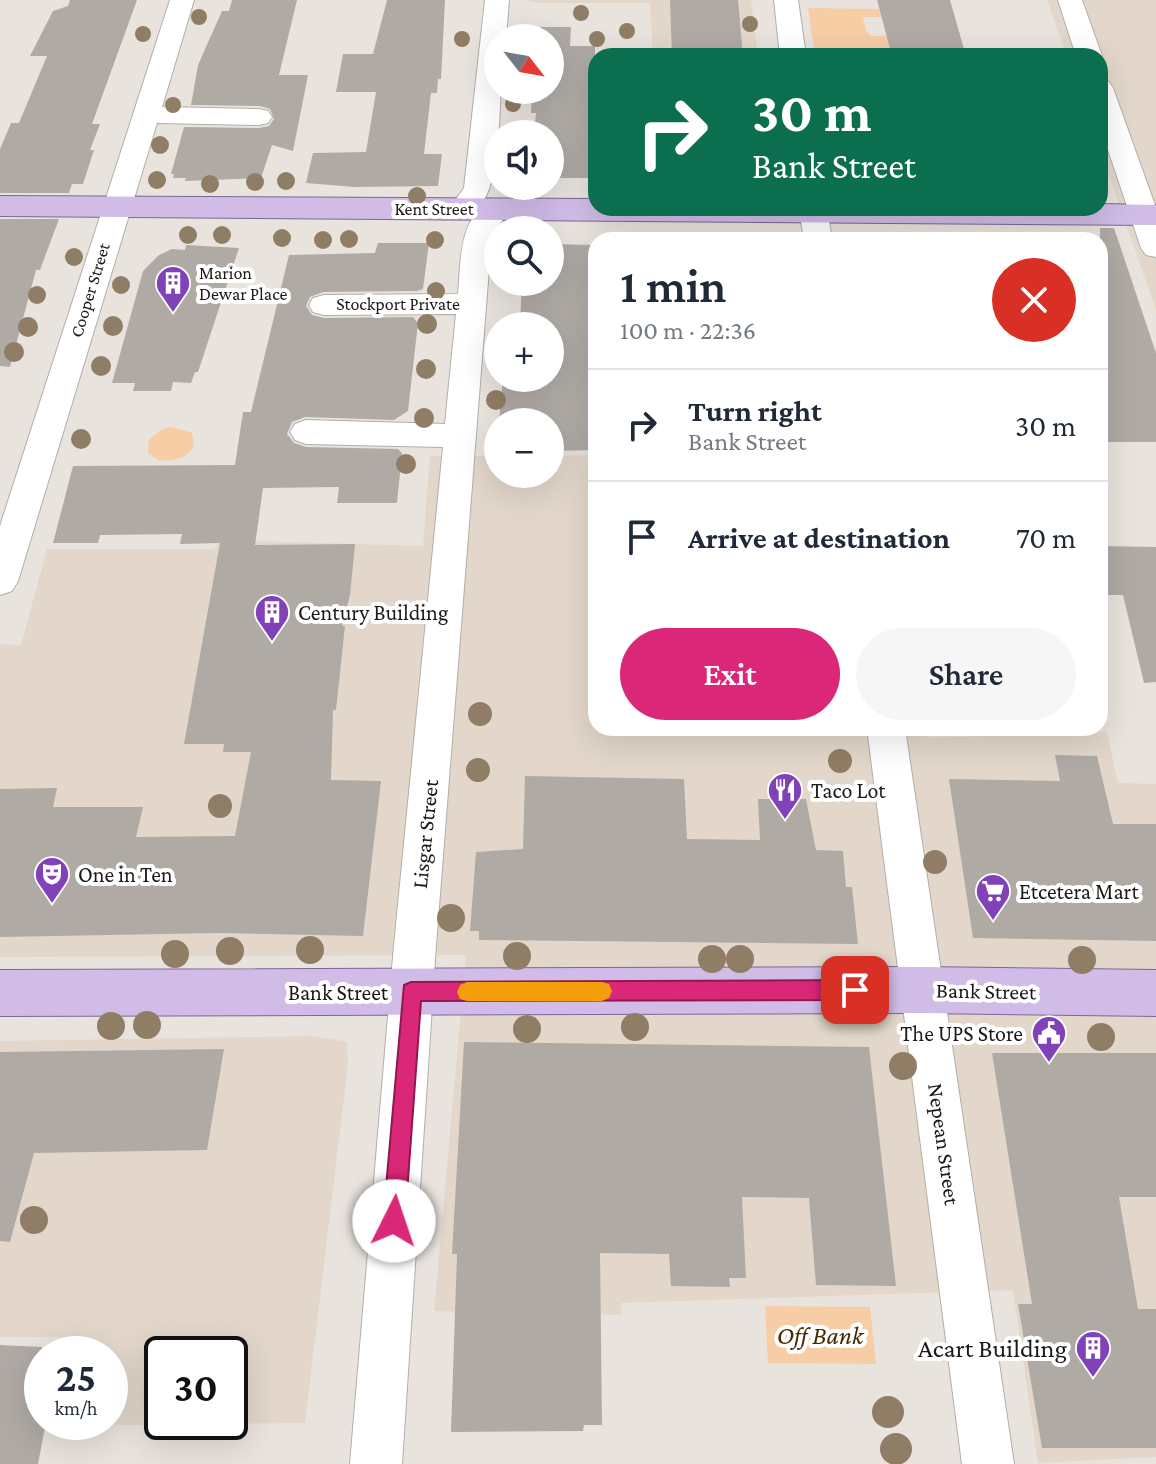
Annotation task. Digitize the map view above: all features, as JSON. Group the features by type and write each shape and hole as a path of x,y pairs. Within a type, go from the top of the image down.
{"main road":[{"name":"Kent Street","path":"0,206 588,213"},
{"name":"Kent Street","path":"1108,216 1150,215"},
{"name":"Kent Street","path":"703,216 815,219 1066,216"},
{"name":"Bank Street","path":"0,993 923,990 1156,993"}],"street":[{"name":"Cooper Street","path":"0,581 182,0"},
{"name":"Lisgar Street","path":"376,1464 411,992 462,436 478,234 478,189 497,0"},
{"path":"786,0 792,48"},
{"path":"1070,0 1086,48"},
{"path":"1108,108 1150,215 1156,248"},
{"path":"145,115 259,117"},
{"name":"Stockport Private","path":"324,305 473,304"},
{"path":"306,432 462,436"},
{"name":"Nepean Street","path":"887,736 988,1464"}],"shaded area":[{"path":"525,0 751,0 757,48 653,48 650,3 539,3"},
{"path":"1047,0 1156,0 1156,310 1108,173 1108,48 1064,48"},
{"path":"588,455 588,736 1108,736 1118,783 1156,784 1156,1457 1038,1463 1013,1290 621,1303 621,1315 434,1311 466,955 0,957 0,644 21,645 47,549 214,549 221,540 423,546 430,456 484,456 484,488 564,488 564,456"},
{"path":"313,1036 347,1042 348,1064 305,1423 248,1424 248,1336 144,1336 144,1425 128,1425 128,1336 0,1337 0,1041"}],"green space":[{"path":"808,8 879,9 881,17 863,17 866,31 871,36 887,36 890,48 814,48"},
{"path":"170,427 191,432 193,446 180,458 158,460 148,453 149,440"},
{"name":"Off Bank","path":"765,1306 870,1307 876,1364 768,1363"}],"building":[{"path":"70,0 137,0 92,124 100,124 90,150 94,150 83,184 72,184 69,193 0,193 0,149 11,123 19,123 47,56 30,56 53,11 68,6"},
{"path":"232,0 297,0 279,75 308,75 293,151 272,145 261,178 185,181 186,178 173,178 174,174 171,174 184,127 259,128 269,126 274,119 270,109 260,106 191,105 198,65 222,11 229,11"},
{"path":"387,0 445,0 441,79 438,79 437,93 431,93 424,154 442,154 438,186 355,187 306,183 313,153 366,152 376,92 336,92 343,54 373,54"},
{"path":"670,0 738,0 742,48 672,48"},
{"path":"877,0 950,0 964,48 890,48"},
{"path":"564,27 571,27 570,46 595,46 588,48 588,178 564,178 564,120 535,120 536,113 531,113 531,104 564,104"},
{"path":"0,219 59,219 40,270 36,270 10,367 0,366"},
{"path":"1100,228 1114,228 1156,353 1156,442 1108,442 1108,232 1100,232"},
{"path":"378,243 429,243 423,289 323,292 310,297 306,306 312,315 324,318 413,317 418,323 408,411 394,420 305,417 292,422 287,434 294,443 306,447 398,449 402,453 397,503 337,503 339,487 263,488 255,545 355,544 350,595 342,626 345,626 336,710 333,710 331,780 381,781 363,936 218,933 0,937 0,789 57,788 53,807 143,807 136,837 235,836 251,752 223,752 224,744 184,744 220,543 180,544 182,534 100,535 98,543 53,543 73,466 235,465 243,412 251,412 289,255 375,253"},
{"path":"564,244 588,245 588,450 564,451 564,408 500,408 502,392 564,392 564,312 520,312 521,296 564,296"},
{"name":"Marion Dewar Place","path":"186,245 239,248 198,372 195,372 191,383 173,382 171,391 133,391 135,383 112,383 143,271 159,255 172,249 185,250"},
{"path":"1108,546 1156,547 1156,682 1144,683 1123,595 1108,595"},
{"path":"1055,755 1097,756 1113,824 1156,824 1156,941 973,938 949,779 1060,781"},
{"path":"525,776 684,779 687,839 760,840 758,799 806,799 816,850 843,851 846,887 852,887 858,944 479,940 479,931 470,931 476,852 523,849"},
{"path":"464,1042 869,1047 896,1286 816,1285 809,1198 742,1197 746,1278 729,1278 730,1287 671,1286 669,1254 600,1253 602,1425 584,1425 583,1431 451,1432 457,1254 452,1254"},
{"path":"224,1049 207,1150 34,1153 10,1242 0,1241 0,1052"},
{"path":"992,1053 1156,1053 1156,1197 1119,1197 1138,1309 1156,1309 1156,1448 1042,1448 1018,1304 1032,1304"},
{"path":"0,1345 24,1346 24,1440 43,1440 38,1464 0,1464"}],"slow traffic":[{"path":"467,992 602,991"}],"place":[{"name":"Marion Dewar Place","path":"173,314"},
{"name":"Century Building","path":"272,643"},
{"name":"Taco Lot","path":"785,821"},
{"name":"One in Ten","path":"52,905"},
{"name":"Etcetera Mart","path":"993,922"},
{"name":"The UPS Store","path":"1049,1064"},
{"name":"Acart Building","path":"1093,1379"}],"route":[{"path":"394,1221 411,992 855,990"}]}
